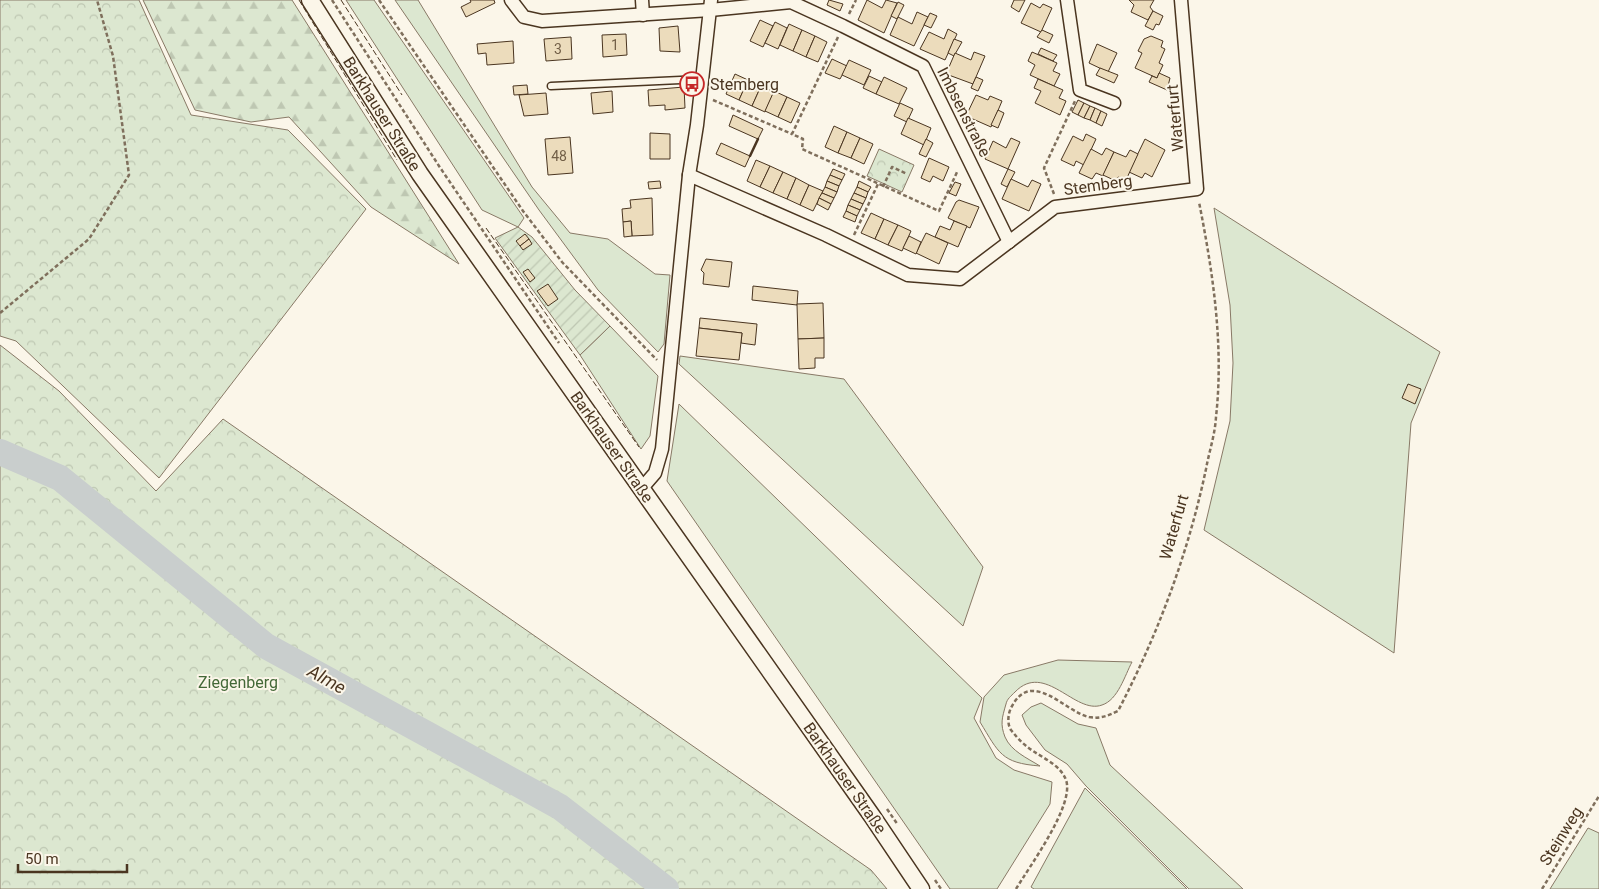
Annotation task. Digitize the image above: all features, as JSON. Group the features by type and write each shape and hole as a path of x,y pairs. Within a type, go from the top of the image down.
{"street":[{"name":"Barkhauser Straße","path":"310,0 420,174 872,816 921,889"},
{"name":"Imbsenstraße","path":"511,0 524,17 542,21 643,15 710,5 791,1 843,26 923,66 1009,242"},
{"path":"642,0 643,15"},
{"path":"1067,0 1080,90 1114,103"},
{"name":"Waterfurt","path":"1181,0 1197,189"},
{"path":"642,488 655,473 662,449 689,175 710,5"},
{"name":"Stemberg","path":"689,175 849,246 908,275 960,279 1055,208 1197,189"}],"lane":[{"path":"551,86 702,79"}],"path":[{"path":"0,313 89,239 129,176 113,56 97,0"},
{"path":"332,0 439,166 563,348"},
{"path":"379,0 523,211 562,262 670,372"},
{"path":"792,134 843,26"},
{"path":"1055,208 1054,190 1044,168 1080,90"},
{"path":"700,95 803,139 802,149 853,175 939,210 966,153"},
{"path":"883,187 892,167 907,174"},
{"path":"849,246 878,184"},
{"name":"Waterfurt","path":"1016,889 1059,816 1067,797 1067,781 1060,769 1023,745 1010,727 1008,713 1015,700 1027,693 1040,692 1058,699 1085,716 1100,719 1118,711 1170,598 1200,497 1216,418 1219,362 1213,280 1197,189"},
{"name":"Steinweg","path":"1542,889 1599,796"}],"green space":[{"path":"0,0 139,0 191,115 288,130 366,209 159,478 16,341 0,336"},
{"path":"143,0 292,0 459,264 371,207 289,117 251,122 195,110"},
{"path":"346,0 374,0 524,218 518,227 482,210"},
{"path":"395,0 418,0 532,187 570,233 608,239 655,274 670,275 664,344 658,352 598,290 539,210"},
{"path":"879,149 914,165 902,192 867,176"},
{"path":"1214,208 1440,352 1411,423 1394,653 1204,530 1230,421 1233,363 1230,305"},
{"path":"518,227 532,237 575,290 610,326 580,355 495,238"},
{"path":"610,326 658,376 650,436 641,449 580,355"},
{"name":"Ziegenberg","path":"0,345 59,391 156,491 223,419 871,870 887,889 0,889"},
{"path":"680,356 844,379 983,567 963,626 679,364"},
{"path":"679,404 982,698 974,718 996,758 1014,770 1052,782 1050,804 997,889 950,889 667,481"},
{"path":"1058,660 1132,662 1117,693 1102,705 1092,706 1081,703 1049,685 1037,682 1026,684 1015,692 1009,698 1003,713 1003,732 1015,750 1040,766 1027,765 1009,759 997,749 980,722 984,697 1004,675"},
{"path":"1041,703 1078,724 1096,728 1110,765 1243,889 1189,889 1086,786 1067,764 1045,750 1026,725 1022,715 1031,707"},
{"path":"1085,788 1187,889 1034,889 1031,887"},
{"path":"1588,828 1599,833 1599,889 1550,889"}],"building":[{"path":"470,0 494,0 495,3 466,17 461,7 471,2"},
{"path":"829,0 843,4 840,11 827,5"},
{"path":"867,0 882,8 886,0 897,3 884,33 858,20"},
{"path":"1014,0 1025,0 1019,12 1011,7"},
{"path":"1129,0 1154,0 1150,7 1153,11 1148,20 1131,12 1134,5"},
{"path":"898,2 904,5 897,19 891,16"},
{"path":"1031,3 1040,8 1043,4 1052,8 1041,32 1021,23"},
{"path":"1153,11 1163,16 1159,25 1156,24 1153,30 1145,26"},
{"path":"917,12 928,17 914,46 890,35 898,17 912,24"},
{"path":"930,13 937,16 931,28 924,25"},
{"path":"760,20 773,26 763,47 750,41"},
{"path":"775,22 787,28 778,49 765,43"},
{"path":"789,24 802,30 793,51 780,45"},
{"path":"678,26 680,52 660,51 659,28"},
{"path":"948,29 957,34 945,60 920,49 929,32 944,39"},
{"path":"802,30 815,36 806,57 793,51"},
{"path":"1042,30 1053,35 1049,43 1037,37"},
{"path":"626,34 627,55 603,57 602,35"},
{"path":"815,36 827,42 818,62 806,57"},
{"path":"1151,36 1163,41 1161,47 1165,49 1159,63 1163,65 1157,78 1135,68 1142,53 1138,51 1144,39"},
{"path":"571,37 572,59 546,61 544,39"},
{"path":"954,39 962,42 954,56 948,53"},
{"path":"513,41 514,63 487,65 486,53 478,54 477,44"},
{"path":"1097,44 1117,53 1108,72 1089,63"},
{"path":"1041,48 1057,55 1053,61 1038,54"},
{"path":"974,52 985,56 973,84 946,74 955,53 971,60"},
{"path":"1032,52 1057,63 1053,71 1060,74 1054,86 1030,75 1035,65 1028,61"},
{"path":"832,59 847,66 840,79 825,73"},
{"path":"849,60 871,70 864,85 842,75"},
{"path":"1100,68 1118,75 1114,83 1096,75"},
{"path":"1159,73 1170,78 1167,90 1149,82 1152,76 1157,78"},
{"path":"735,74 748,80 739,100 726,94"},
{"path":"869,76 882,82 876,94 863,88"},
{"path":"884,77 907,88 899,104 876,94"},
{"path":"976,77 983,80 978,91 971,88"},
{"path":"1038,79 1063,90 1059,98 1066,101 1060,115 1035,103 1041,91 1034,88"},
{"path":"748,80 761,86 752,106 739,100"},
{"path":"527,85 528,94 514,95 513,86"},
{"path":"761,86 774,92 765,112 752,106"},
{"path":"684,87 685,108 665,110 665,105 649,106 648,90"},
{"path":"612,91 613,112 593,114 591,93"},
{"path":"774,91 787,97 778,117 765,111"},
{"path":"546,93 548,114 524,116 519,95"},
{"path":"976,95 988,100 990,96 1002,101 991,127 966,116"},
{"path":"787,97 800,103 791,123 778,117"},
{"path":"1078,100 1084,103 1078,115 1072,112"},
{"path":"900,103 913,109 907,122 894,116"},
{"path":"1084,103 1090,106 1084,118 1078,115"},
{"path":"1090,106 1095,108 1090,120 1084,118"},
{"path":"1095,108 1101,111 1096,123 1090,120"},
{"path":"998,110 1004,113 998,128 991,125"},
{"path":"1101,111 1107,114 1102,126 1096,123"},
{"path":"733,115 763,129 758,139 729,126"},
{"path":"908,118 931,128 924,145 901,134"},
{"path":"834,126 847,132 838,153 825,147"},
{"path":"847,132 860,138 851,158 838,153"},
{"path":"650,133 670,134 670,159 650,159"},
{"path":"1086,134 1096,139 1084,165 1076,161 1074,166 1061,160 1073,136 1083,141"},
{"path":"570,137 573,173 548,175 545,139"},
{"path":"860,138 873,144 864,164 851,158"},
{"path":"1011,138 1020,142 1008,169 985,159 993,141 1006,148"},
{"path":"926,139 933,143 926,157 919,154"},
{"path":"1145,139 1165,150 1152,177 1145,173 1142,178 1129,172"},
{"path":"721,143 750,156 745,167 716,154"},
{"path":"1106,148 1114,152 1103,176 1096,173 1092,179 1079,173 1091,149 1102,155"},
{"path":"1130,150 1138,154 1126,180 1118,177 1116,181 1103,175 1114,152 1126,157"},
{"path":"929,158 949,167 943,181 933,176 930,182 921,178"},
{"path":"756,160 770,166 760,187 747,181"},
{"path":"770,166 783,172 773,193 760,187"},
{"path":"833,169 845,174 842,180 830,175"},
{"path":"1008,169 1015,172 1007,187 1001,184"},
{"path":"783,172 796,178 787,199 773,193"},
{"path":"830,175 842,180 839,186 827,181"},
{"path":"796,178 809,185 800,205 787,199"},
{"path":"1011,179 1028,187 1032,180 1041,184 1029,211 1002,199"},
{"path":"660,181 661,188 649,189 648,182"},
{"path":"827,181 839,186 837,192 825,187"},
{"path":"859,181 871,187 868,192 857,187"},
{"path":"955,182 961,184 956,196 949,193"},
{"path":"809,185 823,191 813,211 800,205"},
{"path":"825,187 837,192 834,198 822,193"},
{"path":"857,187 868,192 866,198 854,193"},
{"path":"822,193 834,198 831,204 819,198"},
{"path":"854,193 866,198 863,204 851,199"},
{"path":"652,198 653,235 632,236 631,221 623,222 622,209 631,208 630,200"},
{"path":"819,198 831,204 828,210 817,204"},
{"path":"851,199 863,204 860,210 848,205"},
{"path":"959,200 979,207 970,228 948,218 956,202"},
{"path":"848,205 860,210 857,216 846,211"},
{"path":"846,211 857,216 855,222 843,217"},
{"path":"871,213 884,219 875,239 861,233"},
{"path":"884,219 898,225 888,245 875,239"},
{"path":"631,221 632,236 624,237 623,222"},
{"path":"954,221 967,226 958,247 935,237 940,226 950,230"},
{"path":"898,225 911,231 902,251 888,245"},
{"path":"926,233 948,243 939,264 916,253"},
{"path":"525,234 529,239 520,246 516,241"},
{"path":"909,236 921,242 916,254 903,248"},
{"path":"529,239 532,244 523,250 520,246"},
{"path":"706,259 732,262 729,287 703,284 704,273 701,270"},
{"path":"528,269 535,278 530,282 523,272"},
{"path":"548,284 558,299 548,306 537,291"},
{"path":"753,286 798,291 797,305 752,300"},
{"path":"823,303 824,338 798,339 797,304"},
{"path":"700,318 757,324 755,345 741,343 742,333 699,328"},
{"path":"699,328 742,333 739,360 696,356"},
{"path":"824,338 824,358 815,358 815,368 799,369 798,339"},
{"path":"1408,384 1421,389 1415,404 1402,398"}],"waterway":[{"name":"Alme","path":"0,452 60,478 266,646 560,807 666,889"}],"fence":[{"path":"299,0 397,160"},
{"path":"341,0 402,95"},
{"path":"486,228 639,447"}],"wall":[{"path":"750,156 758,139"}],"place":[{"name":"Stemberg","path":"692,84"}]}
